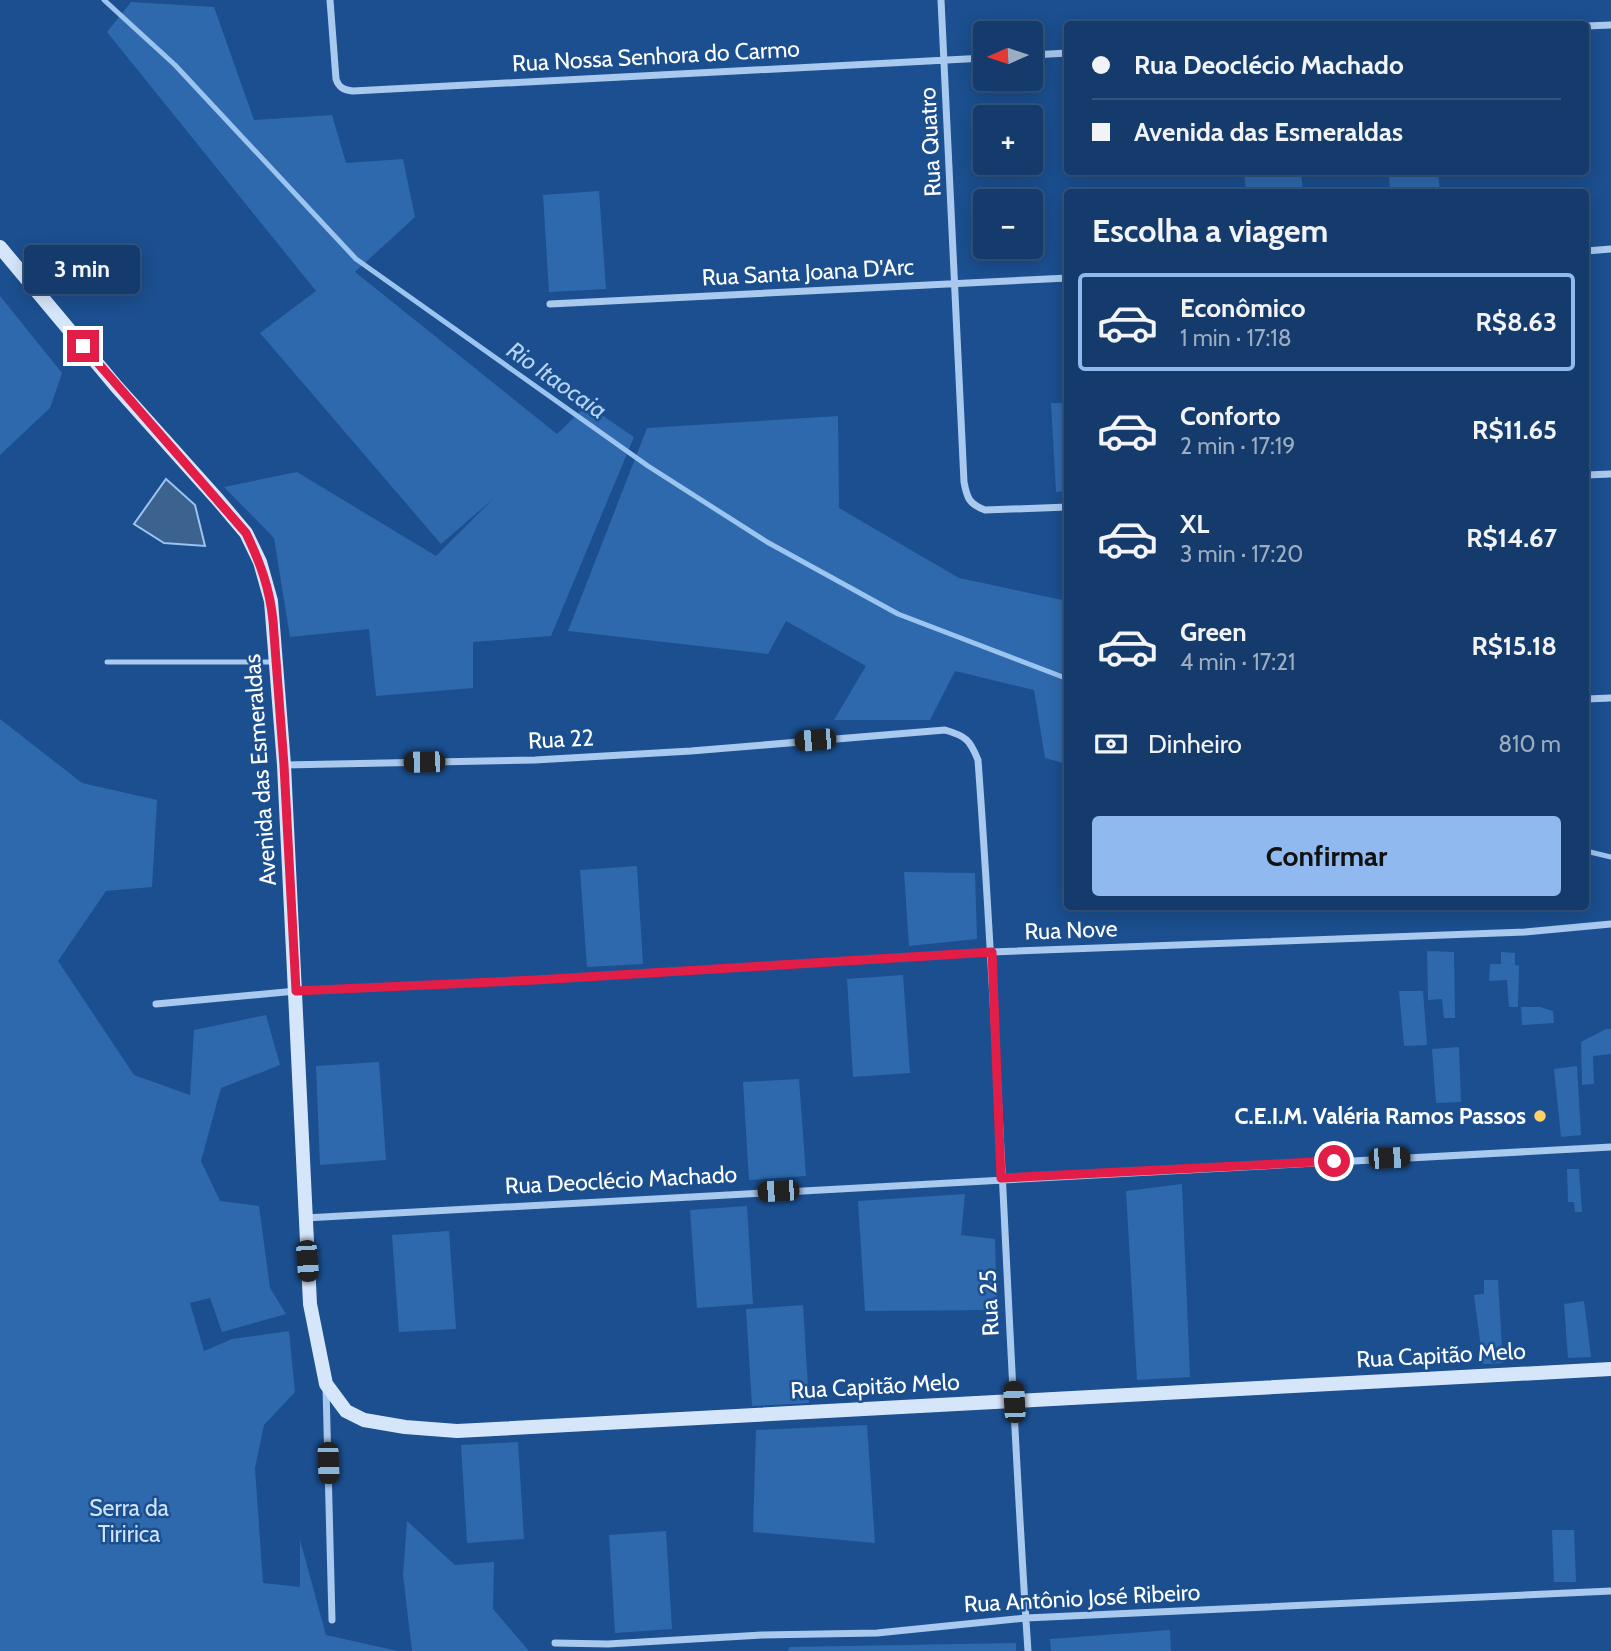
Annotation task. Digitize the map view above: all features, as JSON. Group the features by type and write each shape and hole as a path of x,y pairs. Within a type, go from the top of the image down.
{"main road":[{"name":"Avenida das Esmeraldas","path":"0,247 116,386 246,533 260,562 271,601 284,765 310,1304 326,1384"},
{"name":"Rua Capitão Melo","path":"326,1384 346,1410 364,1420 405,1427 457,1431 1611,1368"}],"street":[{"name":"Rua Nossa Senhora do Carmo","path":"330,0 336,79 339,86 353,91 973,59"},
{"name":"Rua Quatro","path":"941,0 964,482 967,497 972,505 985,510 1064,507"},
{"path":"1589,26 1611,25"},
{"path":"1043,54 1064,53"},
{"path":"1589,251 1611,249"},
{"name":"Rua Santa Joana D'Arc","path":"550,304 1064,278"},
{"path":"1589,475 1611,474"},
{"path":"1589,699 1611,698"},
{"name":"Rua 22","path":"284,765 535,760 691,751 945,730 962,735 971,744 978,760 992,952"},
{"name":"Rua Nove","path":"156,1004 296,991 536,980 992,952 1525,932 1611,924"},
{"name":"Rua 25","path":"992,952 1001,1178 1028,1651"},
{"name":"Rua Deoclécio Machado","path":"304,1218 1001,1178 1611,1147"},
{"path":"326,1384 332,1620"},
{"name":"Rua Antônio José Ribeiro","path":"555,1643 608,1644 762,1635 877,1633 1026,1618 1611,1591"}],"lane":[{"path":"107,662 276,662"}],"green space":[{"path":"131,2 214,7 254,120 332,115 346,163 403,159 415,217 355,272 557,434 587,405 634,437 551,636 473,642 473,688 376,696 369,629 290,637 274,538 224,487 297,472 436,556 493,499 441,544 260,333 316,291 107,32"},
{"path":"1244,175 1301,175 1303,189 1246,189"},
{"path":"1389,175 1438,175 1440,189 1390,189"},
{"path":"599,191 606,289 549,292 543,195"},
{"path":"0,296 62,373 50,408 0,455"},
{"path":"1051,403 1064,403 1064,491 1056,492"},
{"path":"838,416 839,508 959,578 1064,600 1064,763 1045,758 1034,690 955,671 930,720 834,720 866,666 786,621 768,654 568,631 647,428"},
{"name":"Serra da Tiririca","path":"0,719 82,783 157,800 152,887 106,891 58,961 134,1075 190,1095 194,1030 266,1015 280,1065 221,1088 201,1161 220,1201 259,1206 270,1288 286,1314 222,1332 210,1298 190,1303 204,1351 232,1339 289,1331 295,1392 264,1425 255,1468 263,1583 300,1587 300,1540 326,1635 398,1651 0,1651"},
{"path":"637,866 643,964 587,967 580,870"},
{"path":"904,872 975,873 977,939 909,946"},
{"path":"1427,951 1454,952 1455,1018 1444,1018 1442,999 1428,1000"},
{"path":"1501,952 1515,953 1515,965 1519,966 1518,1007 1509,1007 1507,980 1489,981 1490,964 1501,964"},
{"path":"903,975 910,1073 853,1077 847,979"},
{"path":"1399,991 1423,991 1427,1045 1404,1046"},
{"path":"1521,1007 1540,1007 1553,1011 1554,1023 1522,1025"},
{"path":"1611,1029 1611,1054 1593,1056 1594,1084 1582,1085 1581,1042"},
{"path":"1459,1047 1461,1102 1436,1103 1432,1049"},
{"path":"379,1062 386,1160 320,1165 316,1066"},
{"path":"1577,1066 1581,1135 1561,1137 1554,1069"},
{"path":"799,1079 806,1176 749,1180 743,1082"},
{"path":"1567,1169 1579,1169 1582,1212 1575,1212 1574,1202 1568,1202"},
{"path":"1182,1184 1190,1377 1137,1380 1126,1191"},
{"path":"965,1194 961,1235 995,1239 997,1310 865,1311 858,1201"},
{"path":"747,1206 753,1304 697,1308 690,1210"},
{"path":"449,1231 456,1329 399,1332 392,1235"},
{"path":"1484,1280 1498,1280 1503,1363 1483,1364 1474,1295 1484,1294"},
{"path":"1584,1301 1591,1357 1568,1358 1564,1304"},
{"path":"803,1305 809,1403 752,1406 746,1309"},
{"path":"867,1425 875,1543 753,1532 756,1430"},
{"path":"518,1442 524,1539 467,1543 461,1445"},
{"path":"407,1521 455,1565 494,1562 493,1609 529,1651 412,1651 403,1575"},
{"path":"1552,1530 1574,1530 1576,1582 1554,1582"},
{"path":"666,1531 672,1629 615,1633 609,1535"},
{"path":"1170,1630 1171,1651 1051,1651 1050,1639"},
{"path":"1016,1643 1016,1651 788,1651 789,1647"}],"shaded area":[{"path":"166,479 195,505 205,546 164,543 134,524"}],"waterway":[{"name":"Rio Itaocaia","path":"104,0 175,65 356,259 648,466 767,542 898,614 1064,677"},
{"name":"Rio Itaocaia","path":"1589,852 1611,857"}],"place":[{"name":"C.E.I.M. Valéria Ramos Passos","path":"1540,1116"}],"route":[{"path":"83,346 246,533 260,562 271,601 273,621 296,991 536,980 992,952 1001,1178 1334,1161"}]}
